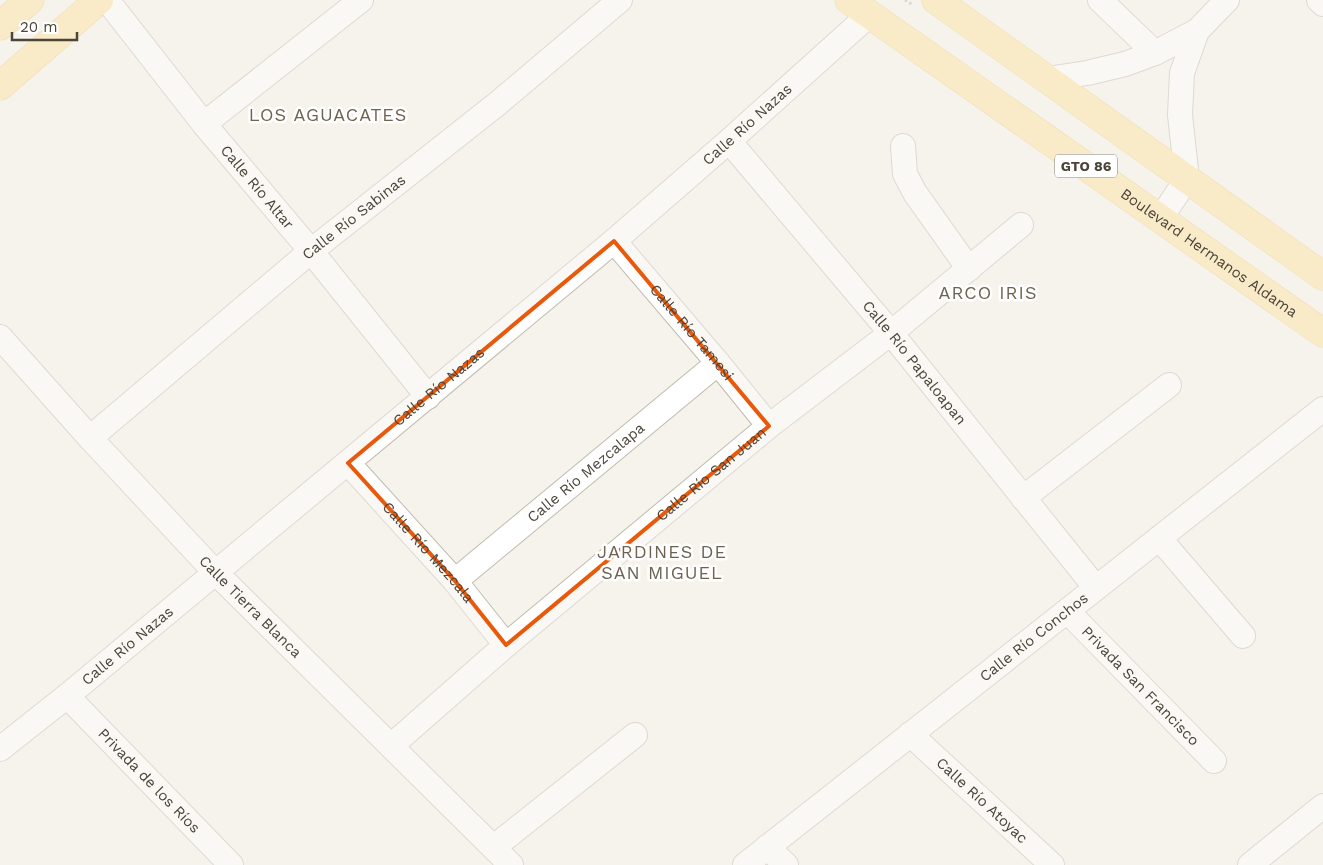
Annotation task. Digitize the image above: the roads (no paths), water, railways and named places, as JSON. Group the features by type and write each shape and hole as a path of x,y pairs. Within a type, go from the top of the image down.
{"main road":[{"path":"0,26 30,0"},
{"path":"0,86 99,0"},
{"name":"GTO 86","path":"936,0 1048,78 1323,276"},
{"name":"Boulevard Hermanos Aldama","path":"859,7 1323,333"}],"street":[{"name":"Calle Río Altar","path":"107,0 204,124 311,251 428,396"},
{"path":"204,124 361,0"},
{"name":"Calle Río Sabinas","path":"90,438 311,251 497,104 620,0"},
{"path":"1100,0 1155,53"},
{"path":"1048,78 1088,73 1125,64 1155,53 1196,31 1227,0"},
{"path":"1319,0 1323,4"},
{"name":"Calle Río Nazas","path":"0,749 67,696 614,241 729,141 859,7"},
{"path":"1160,218 1187,178 1180,115 1182,73 1196,31"},
{"name":"Calle Río Papaloapan","path":"729,141 891,333 1096,588"},
{"path":"903,146 905,174 915,193 968,269"},
{"name":"Calle Río San Juan","path":"390,746 506,645 769,426 891,333 1021,224"},
{"name":"Calle Río Tamesi","path":"614,241 769,426"},
{"name":"Calle Tierra Blanca","path":"0,337 90,438 215,572 511,865"},
{"name":"Calle Río Mezcalapa","path":"455,581 718,363"},
{"path":"1023,498 1169,385"},
{"name":"Calle Río Conchos","path":"744,865 1323,410"},
{"name":"Calle Río Mezcala","path":"348,463 455,581 506,645"},
{"path":"1159,538 1243,636"},
{"name":"Privada San Francisco","path":"1067,611 1214,761"},
{"name":"Privada de los Ríos","path":"67,696 231,865"},
{"name":"Calle Río Atoyac","path":"910,734 1052,865"},
{"path":"494,847 635,735"},
{"path":"1250,865 1323,806"},
{"path":"767,847 786,865"}],"district":[{"name":"LOS AGUACATES","path":"328,114"},
{"name":"ARCO IRIS","path":"988,292"},
{"name":"JARDINES DE SAN MIGUEL","path":"662,561"}]}
